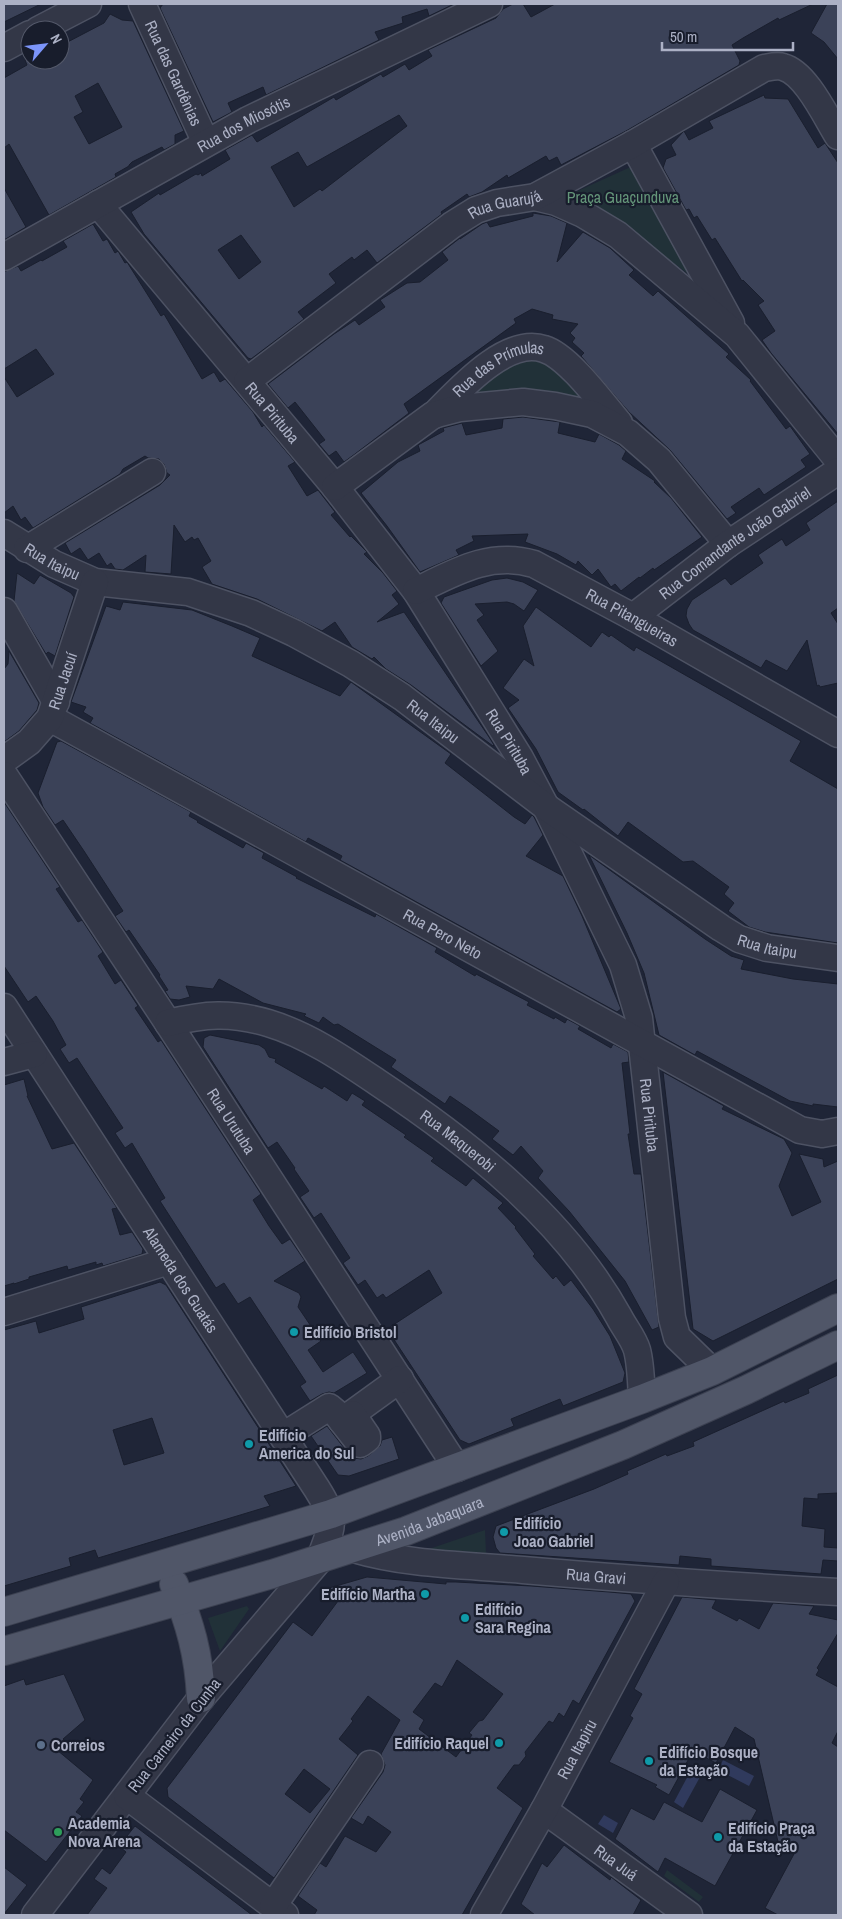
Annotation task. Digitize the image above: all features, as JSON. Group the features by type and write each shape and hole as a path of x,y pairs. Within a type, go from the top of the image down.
{"main road":[{"path":"4,1612 331,1514 642,1399 712,1371 838,1308"},
{"name":"Avenida Jabaquara","path":"4,1651 354,1549 406,1531 623,1445 746,1390 838,1345"},
{"path":"166,1564 195,1643 200,1672 201,1698"}],"street":[{"path":"57,20 88,4"},
{"name":"Rua das Gardênias","path":"142,4 206,143"},
{"name":"Rua dos Miosótis","path":"4,257 248,120 489,4"},
{"path":"4,48 20,39"},
{"name":"Rua Guarujá","path":"247,381 458,221 476,210 497,202 535,197 633,144 753,74 772,66 784,67 799,76 838,136"},
{"path":"633,144 737,335 838,460"},
{"path":"535,197 556,202 583,214 618,235 737,335"},
{"name":"Rua Pirituba","path":"98,204 335,487 416,591 520,758 546,807 623,964 632,991 643,1042 672,1318 677,1337"},
{"name":"Rua das Prímulas","path":"335,487 433,415 468,381 502,356 515,349 527,346 545,349 563,361 628,434 659,460 728,544"},
{"name":"Rua das Prímulas","path":"433,415 460,408 523,402 555,406 592,414 628,434"},
{"name":"Rua Comandante João Gabriel","path":"633,617 728,544 838,471"},
{"path":"27,550 152,472"},
{"name":"Rua Itaipu","path":"4,533 27,550 60,568 95,582 188,592 252,612 294,632 351,664 402,698 546,807 739,939 767,948 838,958"},
{"name":"Rua Pitangueiras","path":"416,591 461,570 485,562 499,559 519,560 548,570 838,734"},
{"name":"Rua Jacuí","path":"4,760 29,742 53,710 95,582"},
{"path":"4,611 53,710"},
{"name":"Rua Pero Neto","path":"53,710 800,1130 822,1134 838,1131"},
{"name":"Rua Urutuba","path":"4,775 168,1023 457,1468"},
{"name":"Alameda dos Guatás","path":"4,1007 283,1436 331,1514"},
{"name":"Rua Maquerobi","path":"168,1023 211,1014 240,1017 267,1023 292,1032 331,1051 454,1137 503,1176 554,1228 594,1278 612,1304 636,1349 642,1399"},
{"path":"4,1062 34,1054"},
{"path":"4,1312 169,1261"},
{"path":"636,1349 677,1337 712,1371"},
{"path":"283,1436 329,1407 347,1418 400,1379"},
{"path":"320,1559 329,1535 332,1520 331,1514"},
{"name":"Rua Gravi","path":"354,1549 378,1556 436,1563 666,1582 838,1592"},
{"name":"Rua Carneiro da Cunha","path":"35,1915 201,1698 320,1559"},
{"name":"Rua Itapiru","path":"484,1915 544,1810 666,1582"},
{"path":"127,1796 279,1911 370,1764"},
{"name":"Rua Juá","path":"544,1810 689,1915"}],"green space":[{"name":"Praça Guaçunduva","path":"635,165 691,276 626,228 571,194"},
{"path":"530,351 595,399 462,400"},
{"path":"485,1530 486,1553 429,1549"},
{"path":"247,1606 249,1609 220,1651 208,1618"},
{"path":"667,1870 703,1897 699,1902 664,1876"}],"water":[{"path":"723,1760 754,1776 749,1786 718,1770"},
{"path":"690,1772 700,1777 683,1808 674,1802"},
{"path":"604,1815 618,1823 613,1833 598,1824"}],"building":[{"path":"4,4 41,4 4,22"},
{"path":"163,4 454,4 429,16 427,9 402,17 403,23 375,32 379,40 266,95 263,87 228,103 232,112 213,122 160,8"},
{"path":"513,4 523,4 531,17 555,4 813,4 779,20 778,18 732,45 740,61 739,65 626,131 561,165 557,157 549,161 546,156 508,178 507,175 482,192 469,197 467,194 441,212 442,214 377,263 367,250 354,260 352,257 329,274 336,283 298,312 304,319 251,359 248,358 144,234 131,212 159,193 160,195 196,174 201,173 202,176 230,159 225,150 252,135 257,142 334,97 336,100 381,74 383,77 405,64 409,70 432,56 428,50 496,18 503,9","holes":["399,115 407,126 322,191 320,189 294,207 271,167 298,152 307,167","241,235 261,262 239,279 218,250"]},
{"path":"827,4 838,4 838,59 824,42 811,33"},
{"path":"110,14 122,20 133,21 184,131 175,135 175,144 164,150 162,147 132,162 129,166 115,174 116,177 49,215 9,144 4,148 4,78 20,69 70,70 70,41 104,23","holes":["98,83 122,127 89,144 74,117 83,112 75,96"]},
{"path":"764,95 765,98 788,99 818,148 825,143 838,163 838,434 762,340 775,331 758,305 764,301 742,281 715,238 712,240 697,216 694,218 689,209 686,210 663,168 666,159 676,155 671,145 684,131 689,140 713,128 709,121"},
{"path":"4,188 26,227 4,240"},
{"path":"533,213 551,216 567,223 557,262 583,232 610,248 634,270 629,275 653,296 658,291 729,354 726,357 751,380 786,429 790,426 810,454 801,460 806,467 764,495 759,488 731,507 736,513 727,519 670,450 629,412 581,356 584,353 572,342 575,338 570,333 578,324 552,319 553,315 532,309 514,319 516,323 404,404 409,413 344,462 336,451 329,456 319,444 325,440 295,402 288,408 268,384 355,320 359,325 385,307 380,300 407,283 420,282 448,260 442,252 460,238 487,222 490,227 533,216"},
{"path":"93,224 103,241 107,239 115,253 118,251 125,263 127,262 161,316 164,314 202,379 214,372 220,382 225,379 253,412 262,427 264,425 295,462 288,466 307,496 318,490 335,512 331,515 350,537 367,552 364,554 383,573 397,591 392,595 399,604 377,622 404,612 489,737 493,746 411,685 386,669 374,657 372,659 352,647 335,622 322,631 257,599 212,584 202,567 211,561 198,538 194,540 192,537 185,542 174,525 171,574 145,572 146,555 123,570 115,569 111,563 107,566 99,553 88,560 80,548 71,554 65,543 160,485 170,475 159,459 145,456 123,469 120,474 33,528 25,517 21,520 13,506 4,513 4,377 17,397 54,374 36,349 4,369 4,272 18,266 21,271 42,261 67,247 63,241"},
{"path":"523,417 560,422 558,433 595,442 599,434 619,445 626,451 622,459 655,481 702,537 654,570 653,568 639,577 621,591 615,584 611,587 598,569 592,575 578,561 576,565 557,554 525,542 528,534 472,536 474,541 456,550 459,555 420,572 361,493 398,462 420,451 418,445 444,431 443,428 462,423 466,435 502,428 503,419"},
{"path":"838,501 838,608 831,613 838,624 838,683 817,686 807,640 787,671 766,660 761,668 693,630 686,616 687,609 692,600 725,578 731,585 763,563 758,555 782,539 786,546 810,530 806,523"},
{"path":"17,573 34,584 40,575 71,593 74,597 55,656 48,652 46,654 14,601"},
{"path":"507,578 523,582 538,590 524,611 514,604 507,602 475,604 484,615 477,620 498,651 481,666 441,603 444,597 492,580"},
{"path":"123,602 192,610 260,638 252,656 340,696 351,682 451,754 445,763 514,817 525,824 532,815 543,835 526,856 563,876 621,1009 617,1012 340,860 342,856 308,838 306,842 90,723 93,718 83,712 86,707 71,702 106,606 120,610"},
{"path":"536,607 591,647 602,632 609,637 611,635 634,651 636,647 801,741 790,761 838,789 838,943 765,932 749,927 728,911 734,903 724,894 729,887 693,861 683,862 628,822 618,836 584,809 558,792 536,749 508,708 519,700 503,688 524,659 534,666 523,626"},
{"path":"9,651 39,703 37,710 19,731 4,742 4,669 8,664"},
{"path":"61,741 191,812 189,816 197,822 243,848 246,843 264,853 262,858 296,878 375,917 376,914 437,948 435,952 475,976 476,974 529,1002 527,1005 565,1023 567,1019 580,1026 578,1029 611,1048 613,1044 628,1052 629,1062 622,1063 630,1134 628,1134 634,1174 641,1174 659,1327 652,1330 625,1281 569,1211 538,1178 543,1171 521,1146 513,1155 492,1139 499,1131 450,1096 445,1104 391,1067 396,1060 338,1024 334,1025 323,1017 319,1023 304,1016 306,1014 263,1003 219,979 213,989 186,986 190,997 179,1000 170,999 165,991 168,990 160,975 129,930 126,932 115,916 123,911 84,851 63,820 55,825 43,807 38,793 57,742"},
{"path":"4,802 60,887 56,889 78,922 82,920 103,952 98,956 115,984 121,980 138,1006 135,1008 158,1042 161,1040 261,1194 253,1200 269,1226 282,1244 290,1239 305,1261 274,1281 299,1293 301,1297 298,1307 321,1341 308,1350 323,1372 353,1352 367,1373 334,1393 322,1394 310,1401 300,1386 306,1382 250,1297 238,1304 224,1283 216,1288 160,1201 165,1198 132,1143 125,1148 115,1133 123,1128 77,1058 69,1063 60,1049 66,1045 53,1021 36,996 28,1002 4,966"},
{"path":"589,855 705,939 731,956 744,960 741,969 793,979 838,984 838,1107 813,1104 813,1106 790,1101 697,1051 695,1055 659,1035 644,973"},
{"path":"210,1035 259,1045 265,1049 269,1057 276,1059 275,1062 322,1089 324,1086 347,1101 352,1093 365,1101 362,1105 406,1135 404,1137 434,1158 431,1161 466,1186 473,1178 503,1203 498,1208 516,1227 535,1254 533,1256 553,1279 556,1276 564,1286 571,1280 593,1309 610,1336 625,1373 623,1382 563,1406 560,1399 511,1419 514,1426 469,1444 460,1440 387,1329 442,1293 429,1270 386,1298 383,1294 377,1298 365,1280 358,1285 343,1263 350,1258 321,1213 314,1218 300,1197 309,1191 295,1168 277,1142 268,1148 203,1047 204,1038"},
{"path":"663,1072 724,1106 722,1109 784,1139 792,1153 779,1186 792,1216 821,1202 799,1154 823,1159 824,1167 838,1161 838,1279 713,1341 693,1329"},
{"path":"24,1079 27,1096 52,1149 74,1143 117,1208 112,1209 120,1235 132,1232 143,1249 142,1254 103,1266 102,1263 96,1265 96,1262 68,1270 67,1266 4,1286 4,1085"},
{"path":"160,1282 166,1285 296,1486 264,1496 270,1506 98,1558 95,1550 69,1558 71,1566 4,1586 4,1330 36,1321 39,1333 84,1319 81,1307","holes":["152,1418 164,1453 124,1465 113,1430"]},
{"path":"838,1375 838,1493 818,1494 818,1499 804,1498 802,1526 825,1529 824,1547 838,1548 838,1561 823,1560 821,1574 711,1566 711,1559 680,1556 679,1565 500,1553 496,1548 493,1537 496,1526 594,1489 628,1474 627,1471 666,1454 667,1456 694,1446 693,1442 784,1401 785,1403 809,1393 808,1389"},
{"path":"327,1426 354,1458 361,1459 368,1456 380,1446 382,1440 392,1437 399,1459 349,1476 338,1475 311,1436"},
{"path":"367,1577 446,1584 446,1582 456,1582 609,1592 631,1594 635,1601 579,1704 573,1700 564,1717 559,1713 553,1723 549,1721 525,1752 526,1756 519,1765 514,1765 497,1788 523,1808 462,1915 314,1915 317,1910 298,1896 320,1863 326,1867 345,1836 376,1852 391,1832 368,1816 363,1825 351,1818 383,1772 385,1765 381,1754 400,1720 368,1696 351,1719 353,1721 339,1739 358,1755 274,1878 168,1797 167,1788 293,1622 312,1636 341,1597 329,1588","holes":["457,1660 503,1694 483,1720 479,1721 469,1733 472,1735 456,1757 419,1729 424,1720 413,1712 435,1683 442,1687","304,1769 330,1789 310,1813 285,1794"]},
{"path":"682,1597 716,1600 712,1608 737,1621 739,1618 759,1629 773,1603 814,1606 809,1614 838,1620 838,1633 817,1668 819,1670 816,1675 838,1687 838,1731 832,1743 838,1747 838,1915 778,1915 765,1908 794,1854 779,1846 754,1739 735,1727 716,1763 693,1751 669,1795 655,1787 657,1785 609,1762 633,1718 630,1716 642,1694 634,1689"},
{"path":"64,1674 85,1720 63,1739 66,1742 57,1750 93,1780 80,1799 84,1802 76,1812 82,1816 46,1862 4,1830 4,1686 24,1679 26,1685"},
{"path":"720,1789 757,1810 715,1886 665,1858 658,1872 615,1839 631,1808 654,1820 664,1802 702,1822"},
{"path":"135,1826 252,1915 87,1915 107,1888 94,1879 102,1868 110,1874 126,1852 119,1846"},
{"path":"564,1845 610,1880 611,1877 641,1900 633,1915 535,1915 521,1904 542,1863 547,1867"},
{"path":"4,1867 27,1885 4,1914"}],"place":[{"name":"Edifício Bristol","path":"294,1332"},
{"name":"Edifício America do Sul","path":"249,1444"},
{"name":"Edifício Joao Gabriel","path":"504,1532"},
{"name":"Edifício Martha","path":"425,1594"},
{"name":"Edifício Sara Regina","path":"465,1618"},
{"name":"Edifício Raquel","path":"499,1743"},
{"name":"Correios","path":"41,1745"},
{"name":"Edifício Bosque da Estação","path":"649,1761"},
{"name":"Academia Nova Arena","path":"58,1832"},
{"name":"Edifício Praça da Estação","path":"718,1837"}]}
